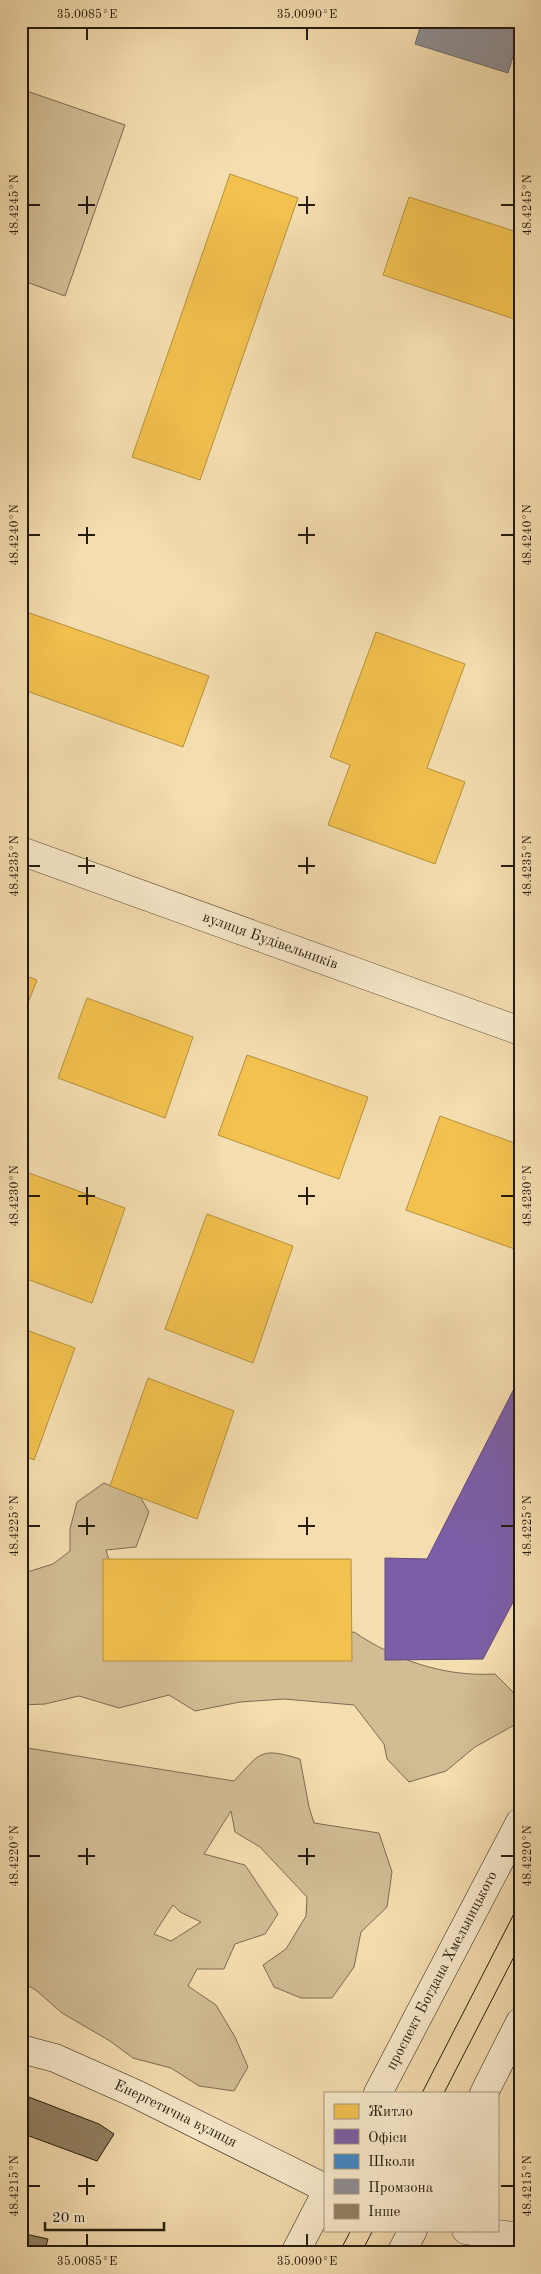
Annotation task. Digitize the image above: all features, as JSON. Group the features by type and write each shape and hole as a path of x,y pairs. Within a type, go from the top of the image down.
{"main road":[{"name":"вулиця Будівельників","path":"21,851 520,1031"},
{"name":"проспект Богдана Хмельницького","path":"379,2092 520,1822"},
{"path":"485,2092 520,2022"},
{"name":"Енергетична вулиця","path":"21,2049 55,2058 136,2094 324,2188"},
{"path":"295,2253 324,2197"},
{"path":"401,2253 412,2232"},
{"path":"481,2232 520,2237"}],"shaded area":[{"path":"21,89 125,125 65,296 21,280"},
{"path":"104,1483 141,1498 149,1512 136,1547 106,1550 116,1583 326,1637 354,1632 386,1651 421,1665 457,1673 495,1674 515,1694 518,1723 475,1747 446,1771 409,1782 387,1759 384,1744 354,1705 284,1699 240,1702 195,1711 169,1695 119,1708 79,1696 45,1704 21,1705 21,1574 53,1564 70,1551 70,1529 77,1502"},
{"path":"21,1747 234,1781 256,1758 262,1755 277,1753 287,1755 300,1759 314,1823 379,1833 392,1872 387,1907 361,1932 354,1967 332,1998 301,1998 274,1987 263,1965 286,1949 306,1916 307,1897 260,1847 235,1832 231,1811 204,1854 245,1865 278,1914 265,1934 235,1944 224,1969 197,1969 188,1986 216,2005 235,2037 248,2067 234,2091 199,2086 171,2068 133,2058 110,2041 62,2013 37,1991 21,1981","holes":["173,1905 180,1912 201,1922 171,1941 154,1934"]}],"building: Житло":[{"path":"230,174 298,198 200,480 132,457"},
{"path":"409,197 520,233 520,321 383,275"},
{"path":"21,610 209,676 183,747 21,689"},
{"path":"376,632 465,664 427,768 465,782 435,864 328,825 350,765 330,757"},
{"path":"21,974 37,980 21,1021"},
{"path":"87,998 193,1037 165,1118 58,1078"},
{"path":"247,1055 368,1097 339,1179 218,1135"},
{"path":"440,1116 520,1145 520,1251 406,1210"},
{"path":"21,1170 125,1208 92,1303 21,1277"},
{"path":"207,1214 293,1246 253,1363 165,1329"},
{"path":"21,1328 75,1348 34,1460 21,1455"},
{"path":"148,1378 234,1411 197,1519 110,1486"},
{"path":"103,1559 351,1559 352,1661 103,1661"}],"building: Офіси":[{"path":"520,1377 520,1589 483,1659 385,1660 385,1558 427,1559"}],"building: Школи":[{"path":"209,21 232,21 229,28"}],"building: Промзона":[{"path":"422,21 520,21 520,34 508,73 415,44"}],"building: Інше":[{"path":"21,2094 99,2124 114,2134 97,2161 21,2133"},
{"path":"21,2233 48,2239 44,2253 21,2253"}],"tram line":[{"path":"423,2092 520,1902"},
{"path":"445,2092 520,1945"},
{"path":"339,2253 350,2232"},
{"path":"361,2253 372,2232"}]}
